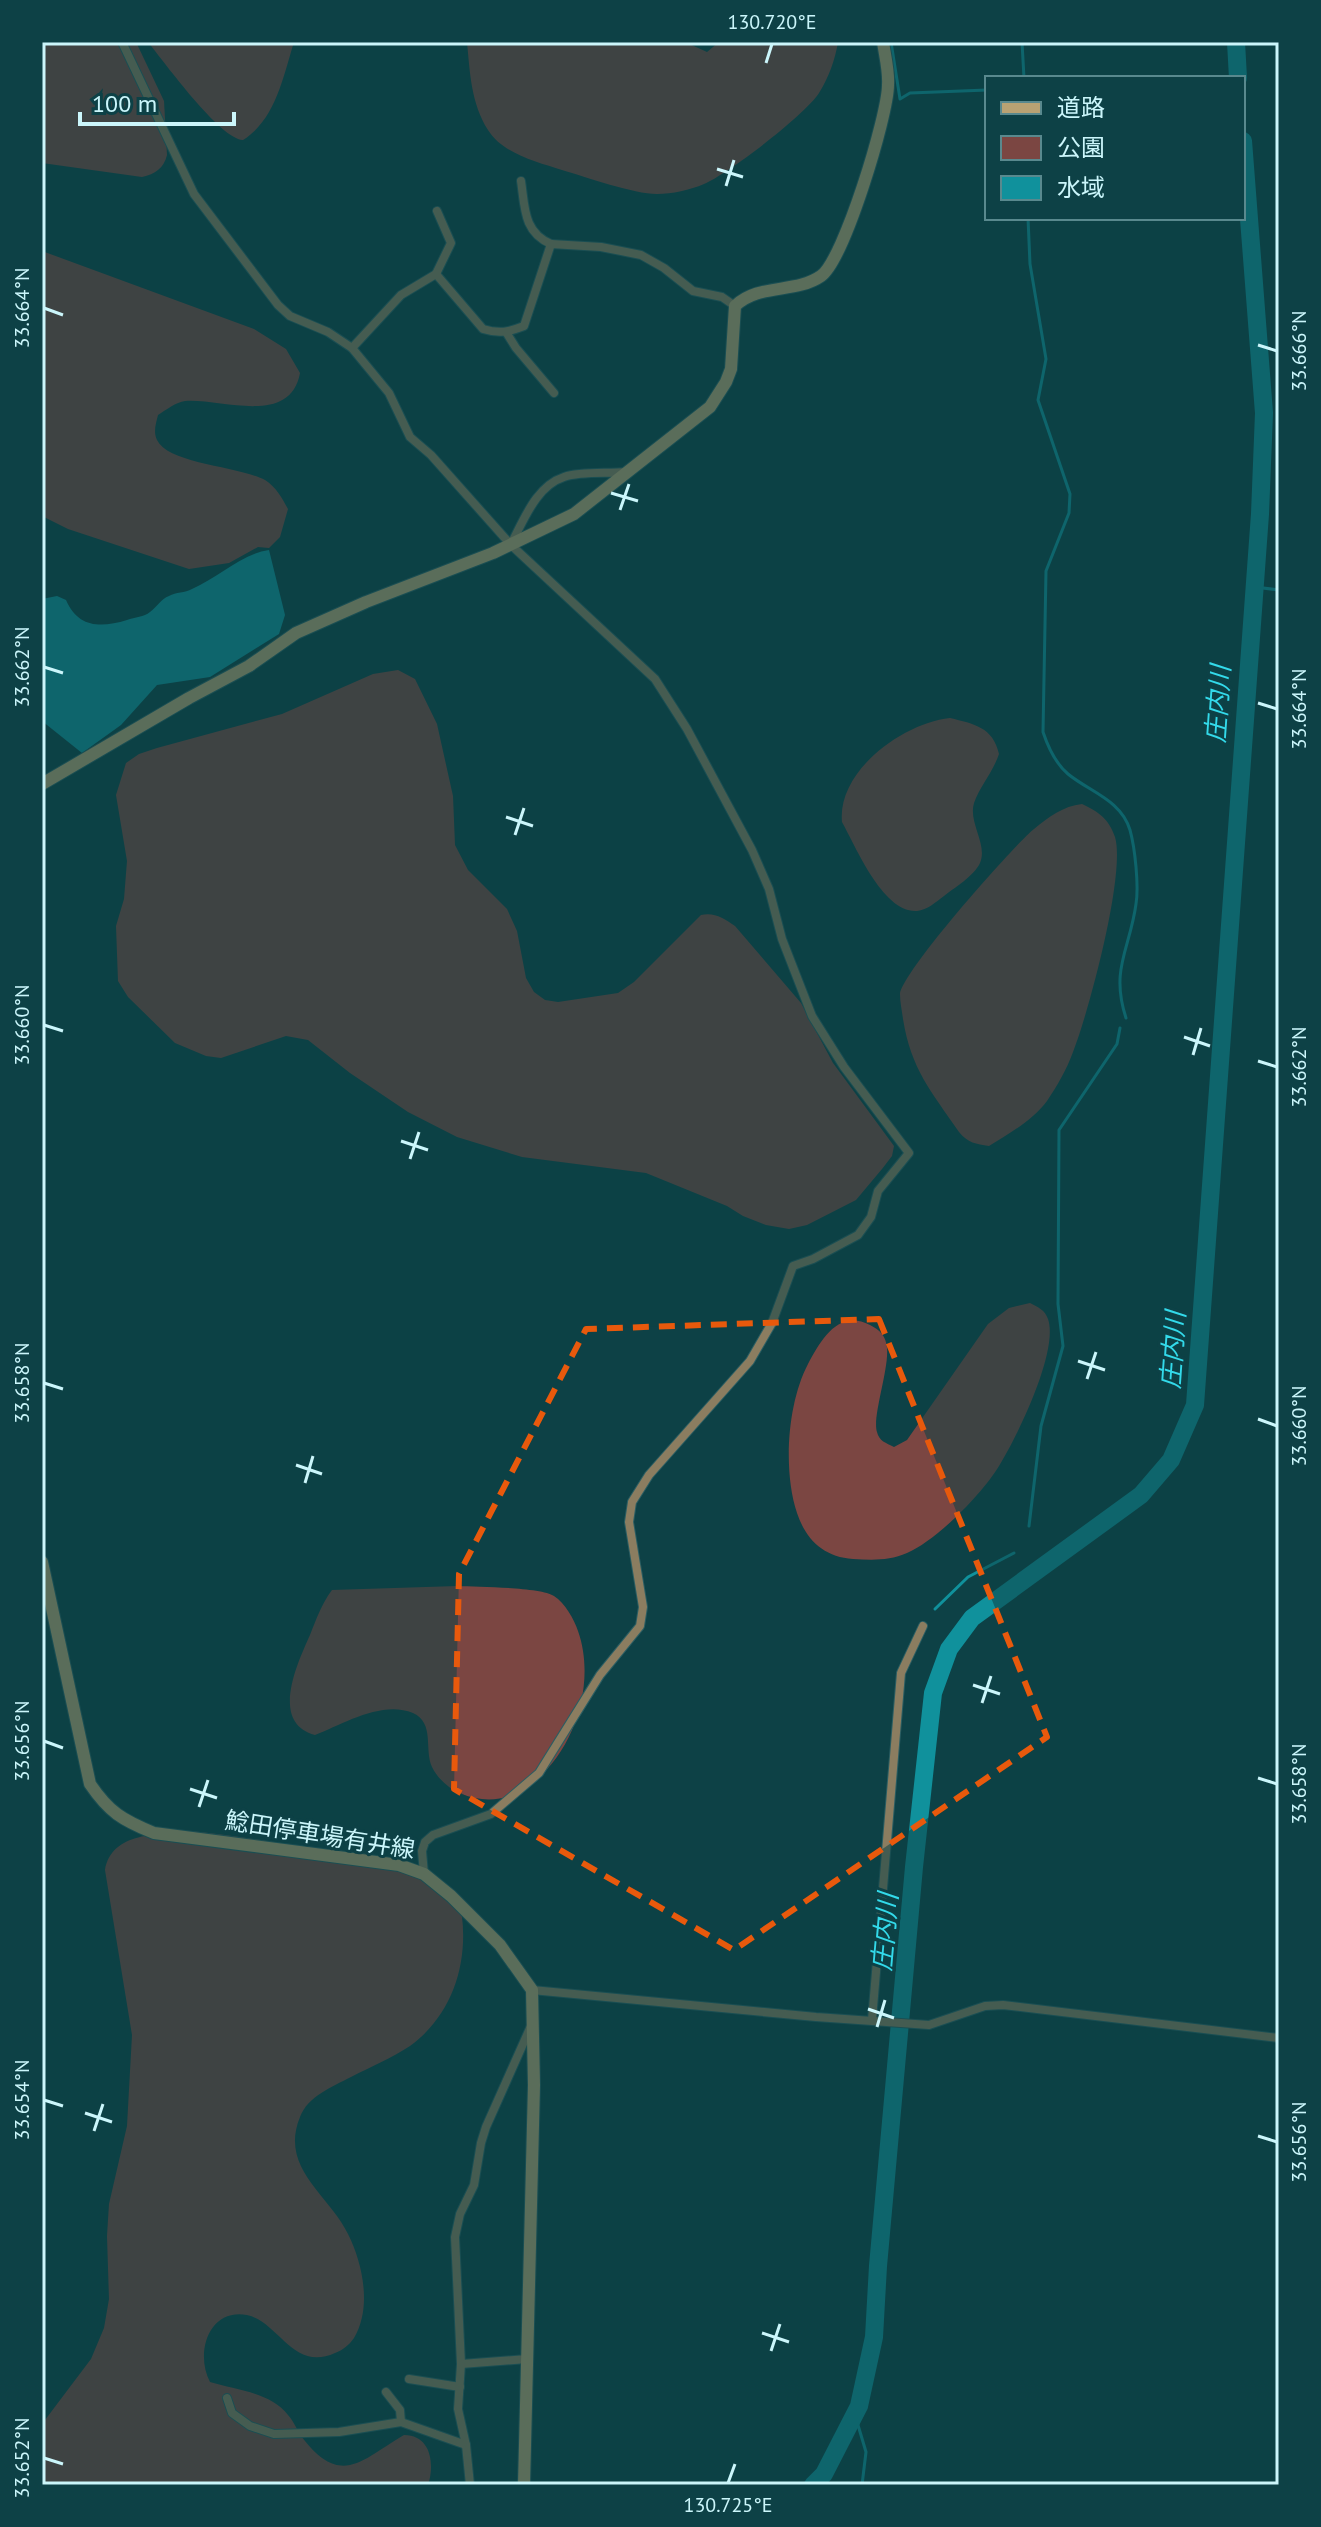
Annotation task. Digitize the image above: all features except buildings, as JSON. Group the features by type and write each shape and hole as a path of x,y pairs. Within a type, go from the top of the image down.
{"main road":[{"path":"42,784 249,666 296,633 511,545 574,514 710,407 720,393 733,358 735,306 755,293 810,282 821,276 835,261 885,110 889,86 883,42"},
{"name":"鯰田停車場有井線","path":"42,1562 90,1784 104,1804 124,1821 154,1833 399,1865 424,1874 500,1945 532,1990"},
{"path":"524,2485 534,2018 532,1990"}],"street":[{"path":"122,42 194,194 278,305 290,316 328,332 352,348 389,393 410,437 431,455 511,545 655,679 687,729 752,850 769,889 782,939 812,1016 844,1067 909,1153 878,1191 871,1217 858,1235 793,1266 772,1323 750,1361 649,1475 632,1502 629,1522 643,1607 640,1626 600,1675 539,1773 491,1814 433,1835 425,1842 422,1851 424,1874"},
{"path":"521,181 528,225 534,234 551,244 601,247 641,255 664,268 693,291 722,297 735,306"},
{"path":"352,348 401,295 436,274 451,243 437,211"},
{"path":"436,274 483,329 494,333 506,332 524,326 551,244"},
{"path":"506,332 554,393"},
{"path":"511,545 534,501 549,485 565,476 628,472"},
{"path":"874,2020 901,1673 923,1626"},
{"path":"532,1990 929,2025 985,2006 1003,2005 1279,2038"},
{"path":"470,2485 458,2409 461,2364 455,2237 460,2214 474,2185 486,2127 534,2018"},
{"path":"461,2364 527,2359"},
{"path":"409,2379 460,2387"},
{"path":"386,2392 400,2410 401,2422"},
{"path":"227,2398 232,2413 250,2426 274,2434 339,2432 401,2422 466,2445"}],"highlighted area":[{"path":"879,1319 1047,1737 734,1950 454,1789 459,1574 586,1329"}],"green space":[{"path":"42,42 136,42 164,101 167,155 158,170 142,177 42,163"},
{"path":"148,42 294,42 271,109 243,140 233,136 207,114"},
{"path":"467,42 685,42 707,52 719,42 838,42 831,68 819,93 783,129 704,184 657,194 623,188 542,164 502,145 488,130 478,109 472,88"},
{"path":"42,251 254,329 286,349 300,373 294,390 283,400 252,406 182,402 158,415 155,428 157,440 175,454 253,475 272,486 288,509 280,537 269,548 258,547 229,563 189,569 68,529 42,516"},
{"path":"398,670 415,679 437,724 453,796 455,845 468,870 507,909 517,931 526,978 534,992 545,1000 558,1002 618,993 634,982 701,915 715,915 727,920 801,1003 833,1063 894,1146 892,1156 856,1200 807,1225 789,1229 766,1225 743,1216 727,1206 646,1173 522,1157 457,1137 408,1112 308,1040 286,1036 221,1058 206,1056 175,1043 128,997 118,981 116,926 124,899 127,861 116,795 126,763 139,754 282,714 373,674"},
{"path":"950,718 987,732 999,754 974,803 982,856 973,873 935,903 917,911 905,909 882,890 863,862 842,822 843,803 850,785 876,753 913,729"},
{"path":"1082,804 1110,825 1117,855 1104,944 1080,1033 1065,1071 1041,1108 1021,1126 989,1146 976,1144 959,1132 917,1066 907,1037 900,994 905,981 937,937 1022,840 1056,813"},
{"path":"1030,1303 1043,1311 1048,1319 1048,1351 1016,1435 982,1490 932,1538 900,1556 843,1558 825,1551 811,1539 801,1523 793,1496 789,1438 801,1380 825,1337 840,1324 859,1321 880,1331 884,1337 887,1357 876,1425 879,1438 894,1447 907,1440 988,1324 1009,1308"},
{"path":"458,1586 523,1589 554,1596 574,1621 583,1653 582,1699 565,1744 552,1764 535,1780 505,1797 481,1799 469,1796 457,1792 438,1777 430,1760 427,1730 420,1717 413,1713 389,1709 376,1711 315,1735 301,1728 293,1718 290,1705 299,1660 332,1590"},
{"path":"190,1831 271,1842 350,1858 432,1880 458,1895 462,1916 462,1958 450,1997 440,2015 410,2046 315,2098 300,2117 295,2135 301,2166 340,2220 358,2259 364,2300 360,2326 354,2338 335,2353 308,2356 287,2344 258,2319 234,2315 214,2326 208,2335 204,2359 210,2382 252,2393 281,2407 303,2438 330,2463 342,2466 353,2464 404,2435 413,2436 429,2452 431,2468 428,2485 42,2485 42,2424 91,2359 104,2328 109,2299 109,2204 127,2126 132,2035 105,1870 109,1857 127,1842 138,1837"}],"water":[{"path":"269,550 285,615 279,634 210,677 157,685 121,725 82,753 42,721 42,599 57,596 66,600 77,616 91,624 117,623 145,615 166,597 189,590 249,556"}],"waterway":[{"path":"891,42 900,99 910,93 985,90"},
{"path":"1022,42 1024,76"},
{"name":"庄内川","path":"1236,42 1238,76"},
{"name":"庄内川","path":"813,2485 824,2474 859,2406 874,2337 914,1867 933,1693 949,1649 972,1618 1141,1495 1171,1460 1195,1405 1260,514 1264,413 1245,167"},
{"path":"1028,220 1030,264 1046,359 1038,400 1070,494 1069,513 1046,571 1043,732 1063,770 1120,811 1130,830 1137,887 1121,972 1120,986 1126,1018"},
{"path":"1255,587 1279,590"},
{"path":"1029,1526 1041,1426 1063,1346 1058,1304 1059,1130 1117,1044 1120,1028"},
{"path":"935,1609 968,1577 1014,1553"},
{"path":"855,2415 866,2452 862,2485"}]}
